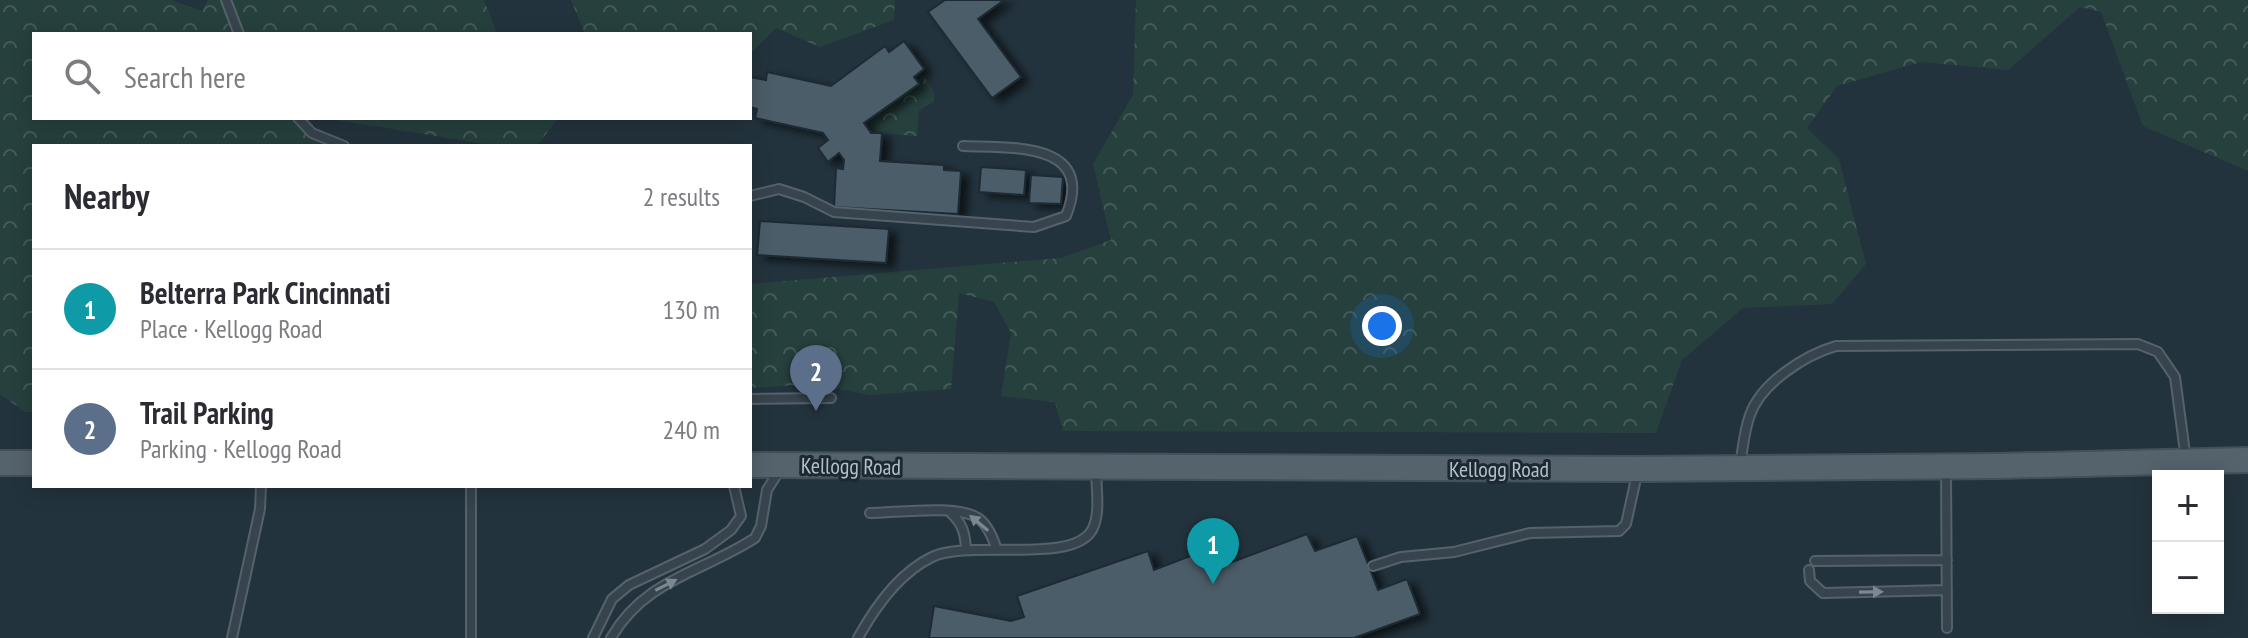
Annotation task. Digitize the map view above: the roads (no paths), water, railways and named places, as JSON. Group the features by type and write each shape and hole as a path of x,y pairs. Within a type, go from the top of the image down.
{"main road":[{"name":"Kellogg Road","path":"752,465 1638,469 2248,460"},
{"path":"0,463 32,463"}],"lane":[{"path":"226,0 238,32"},
{"path":"300,120 312,133 339,144"},
{"path":"752,196 779,189 834,212 1034,227 1066,216 1074,182 1067,169 1053,156 1028,149 963,146"},
{"path":"1739,468 1751,412 1779,375 1822,350 1836,346 2138,344 2158,352 2175,377 2185,434 2186,461"},
{"path":"752,399 831,398"},
{"path":"611,638 633,606 649,593 755,538 761,526 767,490 782,465"},
{"path":"1946,466 1947,628"},
{"path":"858,638 886,594 932,557 966,549 1046,549 1081,541 1091,532 1095,520 1096,468"},
{"path":"1373,566 1401,557 1454,552 1530,533 1619,531 1626,524 1638,469"},
{"path":"232,638 260,509 261,488"},
{"path":"471,488 471,638"},
{"path":"593,638 612,599 629,585 705,549 731,530 741,516 734,488"},
{"path":"949,512 960,522 965,533 966,549"},
{"path":"870,513 965,513 979,519 991,533 997,550"},
{"path":"1815,561 1947,560"},
{"path":"1809,570 1810,581 1823,593 1947,590"}],"place":[{"name":"Trail Parking","path":"816,411"},
{"name":"Belterra Park Cincinnati","path":"1213,584"}]}
